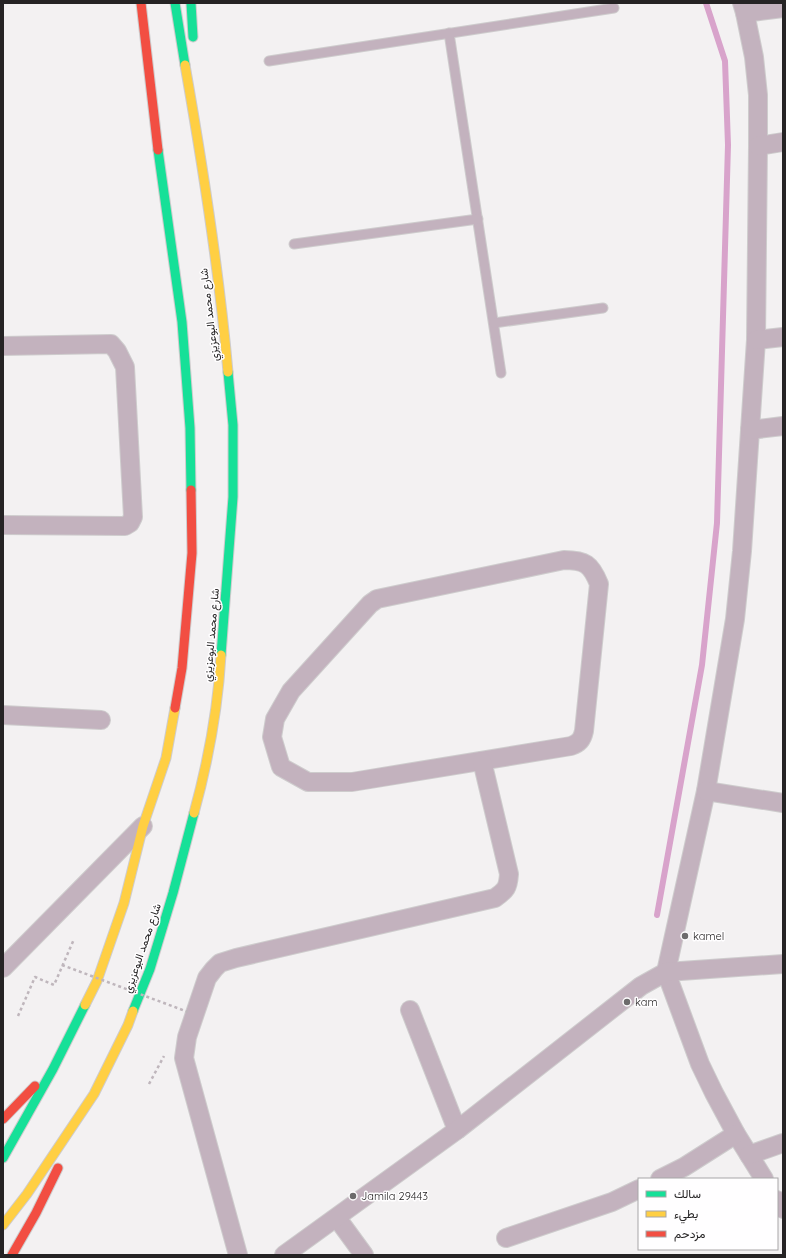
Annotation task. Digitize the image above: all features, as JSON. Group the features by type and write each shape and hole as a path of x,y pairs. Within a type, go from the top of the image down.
{"highway":[{"path":"3,1158 53,1068 97,981 124,903 143,826 166,758 182,668 192,553 190,428 182,322 159,155 141,3"},
{"name":"شارع محمد البوعزيزي","path":"3,1225 27,1194 94,1094 130,1018 150,969 171,900 196,807 207,757 219,688 233,497 233,425 223,313 199,146 175,3"},
{"path":"191,3 194,43"},
{"path":"137,48 159,155"},
{"path":"195,66 199,146"},
{"path":"3,1119 53,1068"},
{"path":"12,1255 36,1214 94,1094"}],"street":[{"path":"763,1178 736,1134 700,1064 666,972 706,791 735,619 742,552 756,340 758,146 758,95 754,57 743,8 783,8"},
{"path":"758,146 783,142"},
{"path":"756,340 783,337"},
{"path":"3,346 111,344 117,351 125,367 133,517 130,523 125,526 3,525"},
{"path":"750,430 783,426"},
{"path":"564,560 574,560 585,563 594,572 599,584 582,738 578,743 571,746 482,761 352,782 308,782 281,767 272,737 275,719 291,691 360,614 377,599 564,560"},
{"path":"3,715 100,720"},
{"path":"238,1255 184,1058 187,1037 207,978 220,963 236,958 495,898 504,892 508,886 509,874 482,761"},
{"path":"706,791 783,803"},
{"path":"3,968 143,826"},
{"path":"284,1255 457,1130 641,986 666,972 783,964"},
{"path":"410,1010 457,1130"},
{"path":"662,1178 684,1167 736,1134"},
{"path":"749,1155 783,1143"},
{"path":"506,1238 612,1202 638,1189"},
{"path":"337,1218 364,1255"}],"lane":[{"path":"269,61 614,8"},
{"path":"449,33 501,373"},
{"path":"294,244 478,219"},
{"path":"494,323 603,308"}],"path":[{"path":"18,1016 35,977 54,985 74,939"},
{"path":"62,965 188,1012"}],"waterway":[{"path":"657,915 702,665 717,523 728,145 725,61 706,3"}],"traffic: fast":[{"path":"175,3 185,65"},
{"path":"191,3 193,37"},
{"path":"158,150 182,322 190,428 191,490"},
{"path":"221,655 233,497 233,425 228,372"},
{"path":"133,1011 150,969 173,893 194,813"},
{"path":"3,1158 53,1069 85,1005"}],"traffic: slow":[{"path":"185,65 210,218 228,372"},
{"path":"194,813 212,735 220,675 221,655"},
{"path":"85,1005 97,981 124,903 143,826 166,758 175,708"},
{"path":"3,1225 27,1194 94,1094 128,1025 133,1011"}],"traffic: jam":[{"path":"141,3 158,150"},
{"path":"175,708 182,668 192,553 191,490"},
{"path":"3,1119 35,1086"},
{"path":"12,1255 36,1213 58,1168"}],"place":[{"name":"kamel","path":"685,936"},
{"name":"kam","path":"627,1002"},
{"name":"Jamila 29443","path":"353,1196"}]}
